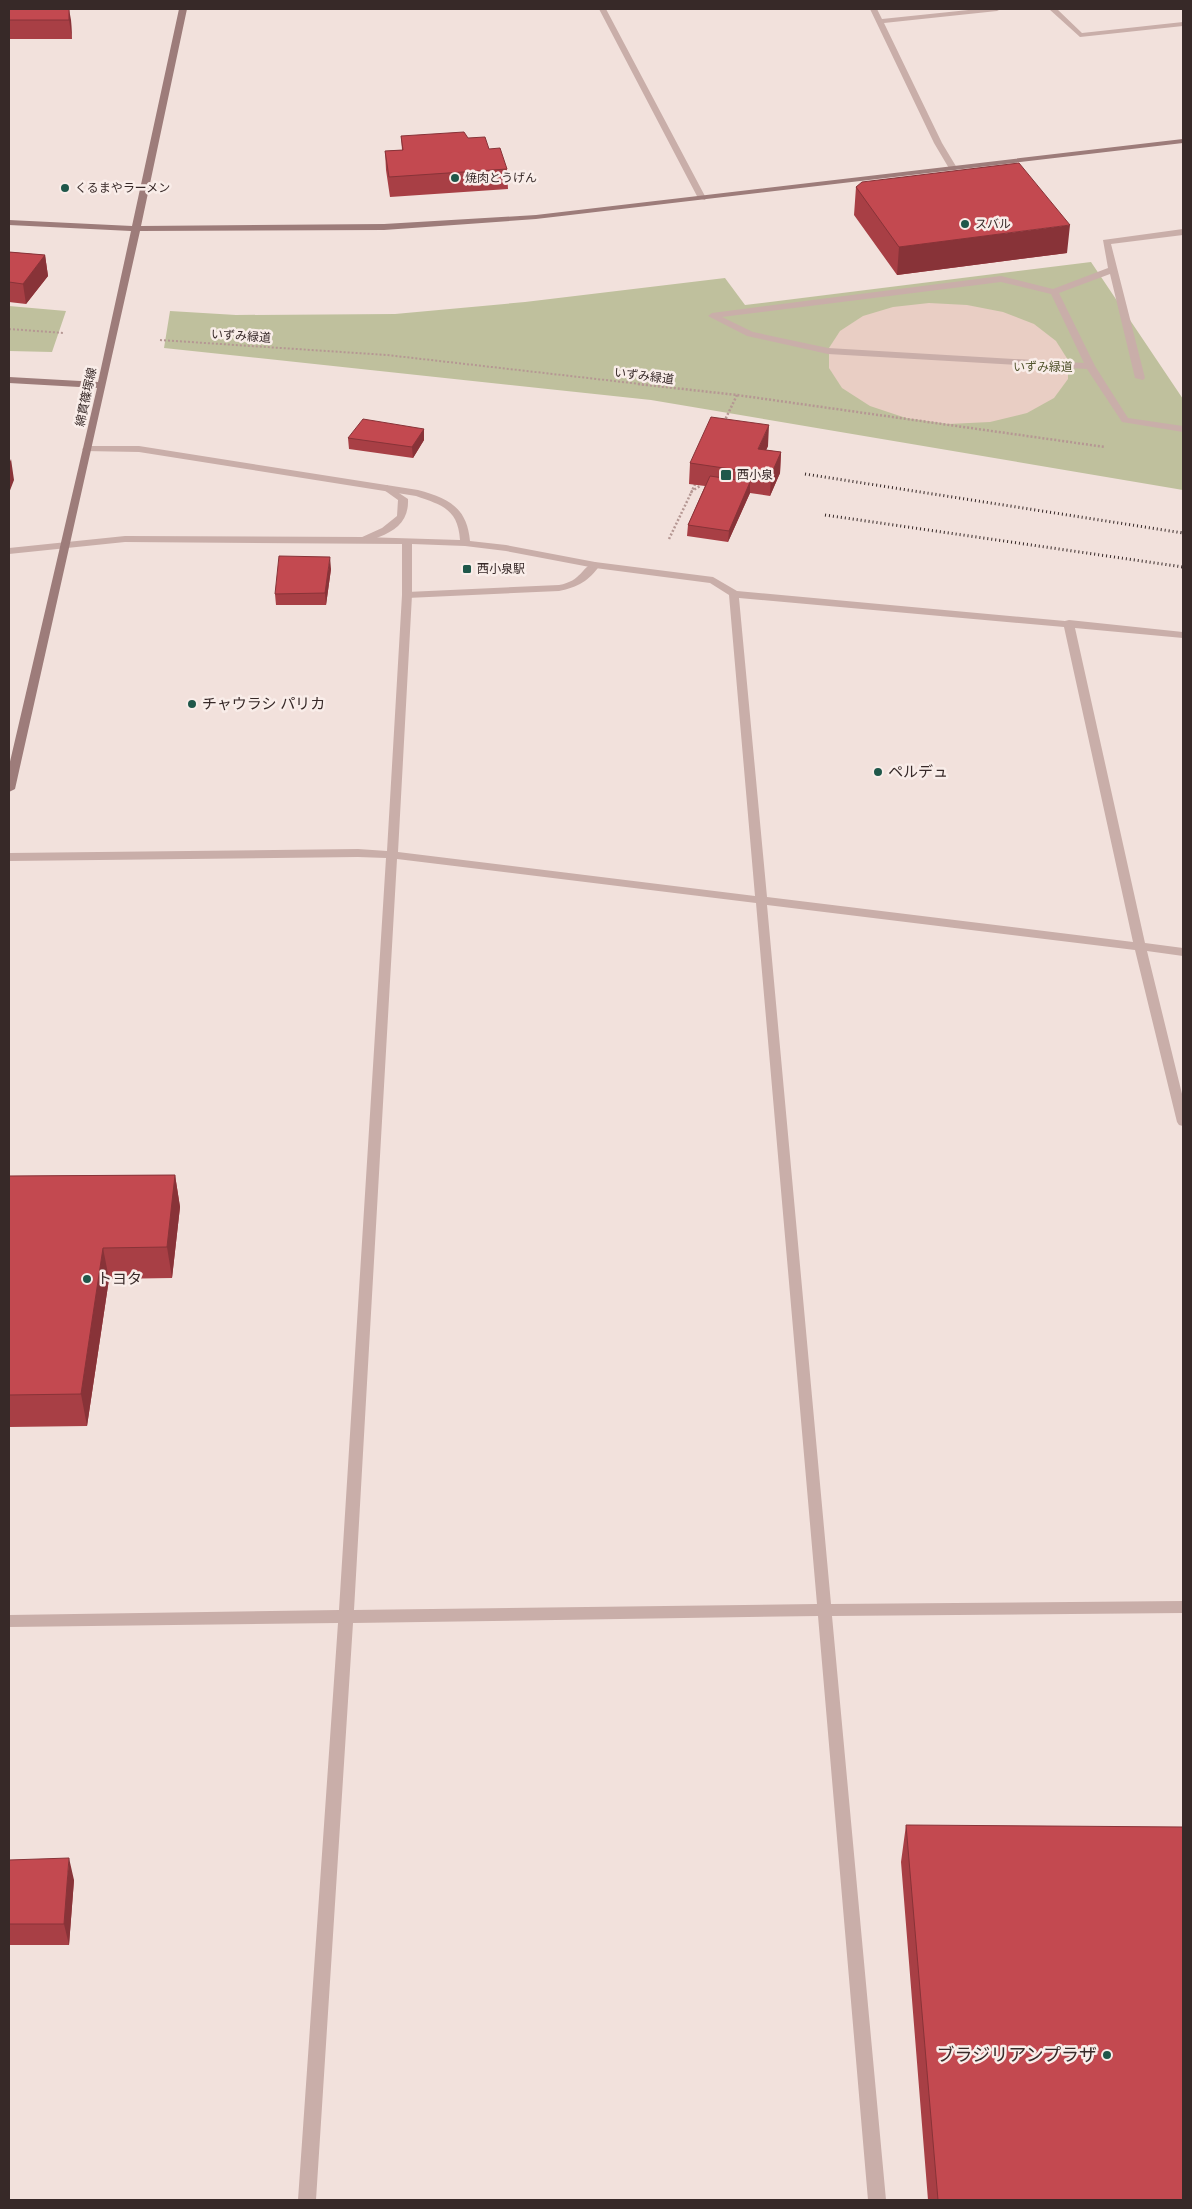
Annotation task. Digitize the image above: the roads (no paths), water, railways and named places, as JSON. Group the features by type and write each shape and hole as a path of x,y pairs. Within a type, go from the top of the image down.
{"main road":[{"name":"綿貫篠塚線","path":"9,789 66,544 183,9"},
{"path":"9,222 136,228 384,227 450,224 702,198 1183,140"},
{"path":"9,380 100,385"}],"street":[{"path":"602,9 702,198"},
{"path":"874,9 938,143 953,168"},
{"path":"880,21 997,9"},
{"path":"1054,9 1080,36 1183,24"},
{"path":"1140,378 1106,242 1183,232"},
{"path":"1090,366 828,351 750,334 712,316 1001,279 1054,292 1112,270"},
{"path":"1054,292 1090,366 1125,420 1183,429"},
{"path":"87,449 139,449 418,492 448,504 459,516 465,531 465,543"},
{"path":"363,540 384,531 400,521 403,515 403,499 387,488"},
{"path":"9,551 125,539 363,540 465,543 506,548 595,565 713,580 734,594 1070,623 1183,635"},
{"path":"307,2200 346,1616 392,855 407,595 407,541"},
{"path":"407,595 573,586 585,578 595,565"},
{"path":"734,594 763,900 877,2200"},
{"path":"1070,623 1070,636 1140,948 1183,1122"},
{"path":"9,857 348,853 392,855 1183,952"},
{"path":"9,1621 1183,1607"}],"railway":[{"path":"805,474 1183,533"},
{"path":"825,515 1183,567"}],"place":[{"name":"焼肉とうげん","path":"455,178"},
{"name":"くるまやラーメン","path":"65,188"},
{"name":"スバル","path":"965,224"},
{"name":"西小泉","path":"726,475"},
{"name":"西小泉駅","path":"467,569"},
{"name":"チャウラシ パリカ","path":"192,704"},
{"name":"ペルデュ","path":"878,772"},
{"name":"トヨタ","path":"87,1279"},
{"name":"ブラジリアンプラザ","path":"1107,2055"}],"park label":[{"name":"いずみ緑道","path":"1043,367"}]}
